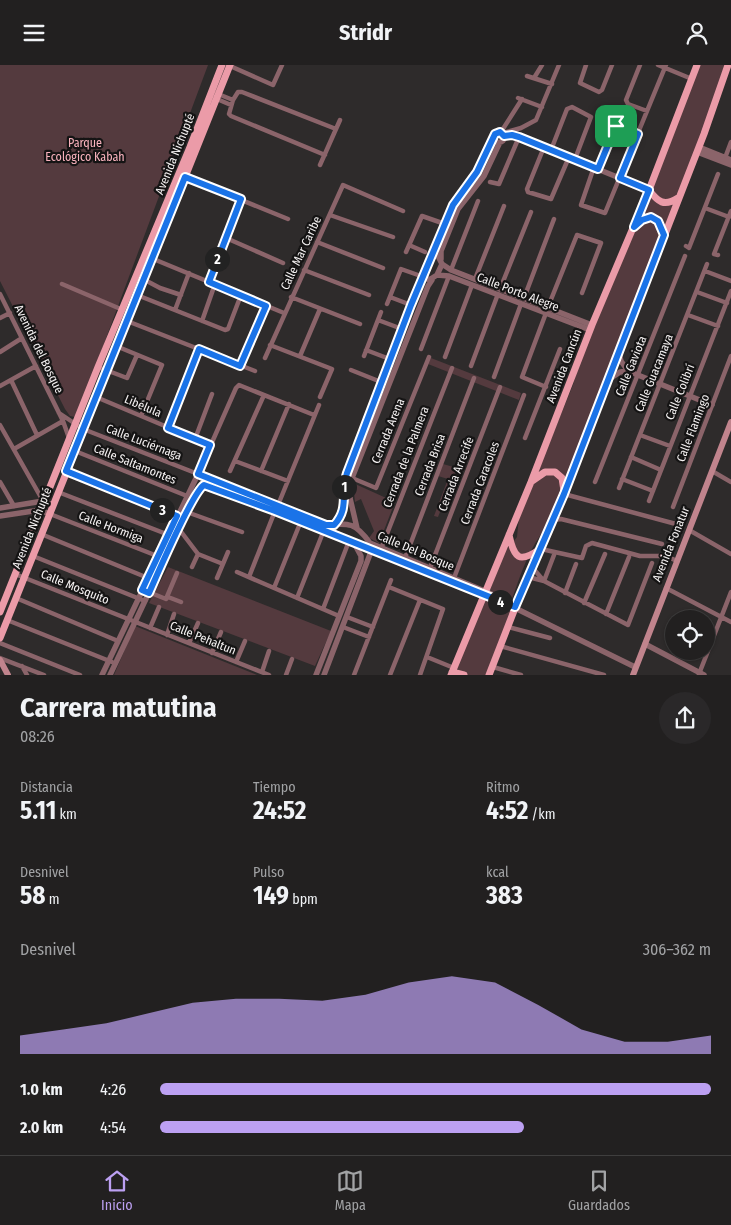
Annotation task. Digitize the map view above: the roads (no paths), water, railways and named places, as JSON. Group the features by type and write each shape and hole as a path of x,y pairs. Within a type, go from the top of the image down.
{"main road":[{"name":"Avenida Nichupté","path":"0,612 98,367 185,177 193,148 218,97 227,65"},
{"name":"Avenida Nichupté","path":"0,638 127,321 149,257 227,65"},
{"name":"Avenida Cancún","path":"453,672 531,482 591,327 649,190 697,65"},
{"path":"490,675 515,607 564,494 698,150 728,65"},
{"path":"649,190 656,200 662,203 669,203 678,198"},
{"path":"634,227 642,220 651,217 658,221 664,235"},
{"name":"Avenida Fonatur","path":"632,675 731,422"},
{"path":"531,482 545,472 556,472 563,481 564,494"},
{"path":"509,535 515,554 519,557 528,557 541,549"},
{"path":"0,659 8,675"},
{"path":"453,672 464,675"}],"street":[{"path":"227,65 274,85 282,65"},
{"path":"534,78 542,65"},
{"path":"503,134 529,125 536,120 559,65"},
{"path":"586,65 580,83 600,92 612,65"},
{"path":"640,65 626,100 628,104 647,111"},
{"path":"658,65 665,66 692,79"},
{"path":"638,134 618,125 616,126 580,204 582,207 605,213 638,134 665,66"},
{"path":"527,76 552,85"},
{"path":"325,155 231,117 229,114 232,103 238,92 242,92 336,129"},
{"path":"218,97 232,103"},
{"path":"357,528 350,498 352,478 428,286 432,279 438,275 442,261 441,251 458,209 491,163 500,142 504,140 503,134 520,99 542,107"},
{"path":"544,147 527,189 528,192 551,199 591,117 572,107 567,109 551,150"},
{"path":"320,165 340,120"},
{"path":"335,535 333,531 334,525 343,513 344,480 411,305 453,205 484,160 496,133 519,137 649,190"},
{"path":"494,137 496,141 500,142"},
{"path":"490,182 499,184 519,137"},
{"path":"698,150 728,159 731,142"},
{"path":"698,150 731,165"},
{"path":"484,160 491,163"},
{"path":"686,246 689,248 718,175"},
{"path":"185,177 288,219"},
{"name":"Calle Mar Caribe","path":"264,358 343,185 404,211"},
{"path":"209,282 241,199"},
{"path":"421,349 478,201"},
{"path":"445,357 504,205"},
{"path":"705,208 729,217"},
{"path":"718,255 714,254 731,211"},
{"path":"471,366 531,212"},
{"path":"330,215 393,237"},
{"path":"406,252 422,216 445,224"},
{"path":"494,377 554,219"},
{"path":"546,387 522,377 578,235 601,243 582,293"},
{"path":"226,239 283,263"},
{"path":"317,241 384,268"},
{"path":"409,245 425,251"},
{"path":"431,258 437,256 442,261"},
{"name":"Calle Gaviota","path":"595,482 685,256"},
{"path":"149,257 284,313"},
{"name":"Calle Porto Alegre","path":"442,261 450,273"},
{"name":"Calle Guacamaya","path":"619,488 707,264"},
{"path":"388,304 401,269 418,275"},
{"path":"304,270 369,295"},
{"path":"705,271 731,281"},
{"path":"174,310 189,273"},
{"path":"425,273 427,279 432,279"},
{"name":"Calle Porto Alegre","path":"438,275 450,273 591,327"},
{"path":"143,279 160,288 181,295"},
{"path":"62,284 123,309"},
{"path":"202,321 215,284"},
{"name":"Calle Colibrí","path":"649,501 731,291"},
{"path":"697,292 727,303"},
{"name":"Avenida del Bosque","path":"0,294 63,421 69,438"},
{"path":"137,295 227,330 241,295"},
{"path":"291,297 360,324"},
{"path":"390,297 411,305"},
{"path":"240,366 266,306"},
{"path":"300,356 320,309"},
{"path":"364,356 381,312"},
{"path":"0,318 10,313"},
{"path":"688,315 718,326"},
{"path":"378,320 402,329"},
{"path":"127,321 255,371"},
{"path":"0,352 22,338"},
{"path":"270,345 332,369 320,397"},
{"path":"116,347 162,365 141,416"},
{"path":"168,428 199,349"},
{"path":"525,438 560,349"},
{"path":"366,350 387,358"},
{"path":"619,352 621,361 628,371"},
{"path":"98,367 127,379 137,355"},
{"name":"Calle Flamingo","path":"673,507 731,356"},
{"name":"Cerrada Arena","path":"352,478 376,488 429,357"},
{"path":"0,386 36,366"},
{"name":"Cerrada de la Palmera","path":"378,551 452,369"},
{"path":"351,370 381,382"},
{"path":"608,380 620,372 628,371 712,405"},
{"name":"Cerrada Brisa","path":"405,558 474,378"},
{"path":"10,380 37,435"},
{"path":"102,675 148,578 179,529 187,496 236,388 239,385 314,415"},
{"name":"Cerrada Arrecife","path":"430,568 500,387"},
{"path":"194,439 212,394"},
{"path":"230,471 264,395"},
{"name":"Cerrada Caracoles","path":"454,578 524,395"},
{"name":"Libélula","path":"96,397 210,445"},
{"path":"261,471 289,405"},
{"path":"248,577 318,405"},
{"name":"Avenida del Bosque","path":"59,413 83,429"},
{"path":"14,449 63,421"},
{"path":"0,425 43,501"},
{"name":"Calle Luciérnaga","path":"83,429 198,474"},
{"path":"640,435 670,446"},
{"name":"Calle Saltamontes","path":"75,451 187,496"},
{"path":"631,457 660,470"},
{"path":"235,461 288,481"},
{"path":"66,471 177,516"},
{"path":"712,471 731,482"},
{"path":"110,675 149,593 168,535 177,516 184,511 200,489 206,486 198,474"},
{"name":"Calle Del Bosque","path":"198,474 325,528 351,542 378,551 515,607 636,667"},
{"path":"622,479 653,491"},
{"path":"0,482 14,506"},
{"name":"Calle Del Bosque","path":"206,486 276,508 301,521 325,528 344,523 357,528 378,551 405,558 430,568 484,594"},
{"path":"58,492 168,535"},
{"path":"564,494 676,524"},
{"path":"0,508 43,501 53,505"},
{"path":"0,516 40,511 50,514"},
{"path":"184,511 242,532"},
{"path":"556,511 561,519"},
{"path":"343,513 353,513"},
{"name":"Calle Hormiga","path":"50,514 162,558"},
{"path":"552,520 561,519 662,545"},
{"path":"274,588 301,521"},
{"path":"297,598 325,528"},
{"path":"179,529 198,554 223,564"},
{"path":"689,530 731,554"},
{"path":"41,534 148,578"},
{"path":"323,609 351,542"},
{"path":"316,675 358,569 361,556 351,542"},
{"path":"541,549 582,558 586,546 592,543 640,556 666,556 677,561"},
{"path":"324,675 365,571 378,551"},
{"path":"217,578 228,552"},
{"path":"584,603 605,553"},
{"path":"192,567 198,554"},
{"path":"544,581 554,555"},
{"path":"33,556 145,601"},
{"path":"606,614 629,557"},
{"path":"528,577 544,581 628,625 652,563"},
{"path":"565,593 576,564"},
{"path":"532,567 544,581"},
{"path":"358,569 365,571"},
{"path":"237,572 339,616"},
{"path":"168,597 177,573"},
{"name":"Calle Mosquito","path":"15,574 128,620"},
{"path":"354,675 391,580"},
{"path":"389,587 443,609 420,675"},
{"path":"666,588 731,622"},
{"path":"142,590 163,599 168,597 180,602"},
{"path":"645,644 701,674 731,592"},
{"path":"16,598 118,641"},
{"path":"390,675 420,600"},
{"path":"150,628 159,607"},
{"path":"167,635 174,614"},
{"path":"347,617 372,627"},
{"path":"7,620 116,663"},
{"name":"Calle Pehaltun","path":"128,620 269,675"},
{"path":"189,643 198,623"},
{"path":"343,627 369,637"},
{"path":"508,627 550,638"},
{"path":"212,653 221,632"},
{"path":"236,662 245,641"},
{"path":"0,643 80,675"},
{"path":"500,646 604,675"},
{"path":"262,672 269,651"},
{"path":"427,657 453,672"},
{"path":"0,659 44,675"},
{"path":"286,675 292,659"},
{"path":"22,666 27,675"},
{"path":"492,667 521,675"}],"park label":[{"name":"Parque Ecológico Kabah","path":"85,150"}]}
